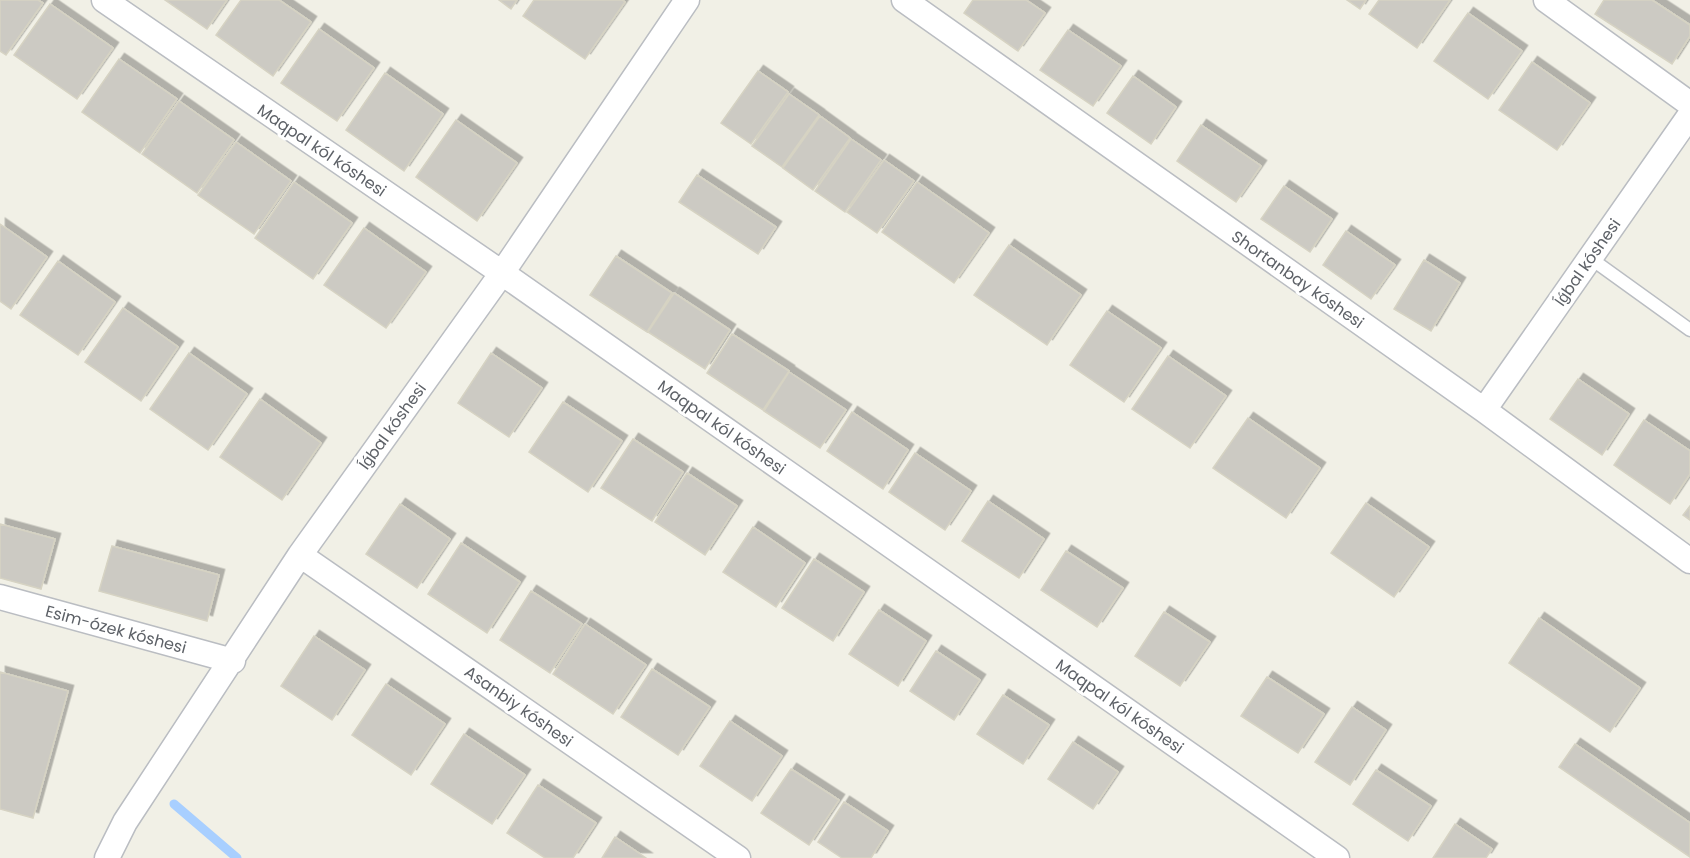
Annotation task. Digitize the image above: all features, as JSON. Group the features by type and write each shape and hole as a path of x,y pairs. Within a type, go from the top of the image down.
{"street":[{"name":"Maqpal kól kóshesi","path":"104,0 502,273 1337,858"},
{"name":"Íǵbal kóshesi","path":"107,858 125,822 300,555 502,273 687,0"},
{"name":"Shortanbay kóshesi","path":"904,0 1484,410 1690,561"},
{"path":"1546,0 1690,104"},
{"name":"Íǵbal kóshesi","path":"1484,410 1690,115"},
{"name":"Asanbiy kóshesi","path":"300,555 738,858"},
{"name":"Esim-ózek kóshesi","path":"0,597 232,661"}],"lane":[{"path":"1590,258 1690,330"}],"building":[{"path":"0,0 38,0 43,3 6,55 0,51"},
{"path":"165,0 227,0 207,29"},
{"path":"241,0 279,0 311,22 273,76 216,35"},
{"path":"499,0 517,0 511,9"},
{"path":"534,0 622,0 625,2 585,59 523,16"},
{"path":"973,0 1026,0 1045,13 1018,51 964,13"},
{"path":"1347,0 1366,0 1360,9"},
{"path":"1379,0 1450,0 1417,48 1369,14"},
{"path":"1604,0 1652,0 1690,25 1690,36 1672,64 1595,14"},
{"path":"50,4 113,48 77,99 14,55"},
{"path":"1468,13 1522,51 1488,99 1434,61"},
{"path":"319,29 374,68 337,121 281,83"},
{"path":"1068,30 1121,66 1093,106 1040,70"},
{"path":"119,59 177,99 140,153 82,112"},
{"path":"1532,62 1590,103 1557,150 1499,110"},
{"path":"758,71 788,92 751,144 721,123"},
{"path":"385,73 443,114 404,171 346,130"},
{"path":"1133,76 1176,107 1151,144 1107,113"},
{"path":"789,94 819,115 782,167 752,146"},
{"path":"179,101 234,140 197,193 142,154"},
{"path":"820,116 850,138 813,190 783,168"},
{"path":"456,120 517,163 477,221 416,177"},
{"path":"1201,125 1261,166 1236,202 1177,161"},
{"path":"851,139 881,160 845,212 815,191"},
{"path":"236,142 291,181 254,234 198,195"},
{"path":"884,160 914,181 877,233 847,212"},
{"path":"697,175 776,227 758,254 679,202"},
{"path":"294,182 352,223 313,279 255,238"},
{"path":"917,182 989,233 954,283 882,232"},
{"path":"1284,186 1332,219 1310,252 1261,219"},
{"path":"0,224 47,257 11,309 0,301"},
{"path":"364,228 426,272 386,328 324,285"},
{"path":"1346,231 1395,265 1371,299 1323,265"},
{"path":"1009,245 1081,295 1047,345 974,295"},
{"path":"616,256 672,293 647,332 590,295"},
{"path":"1424,260 1460,283 1431,331 1394,309"},
{"path":"58,261 115,302 78,355 20,315"},
{"path":"674,293 730,330 705,369 648,332"},
{"path":"123,308 178,347 141,401 85,362"},
{"path":"1107,311 1161,348 1124,402 1070,365"},
{"path":"732,334 789,371 763,410 707,373"},
{"path":"189,353 247,394 208,450 150,409"},
{"path":"491,353 542,388 509,437 458,403"},
{"path":"1168,356 1226,396 1190,448 1132,409"},
{"path":"789,372 846,410 820,448 764,411"},
{"path":"1578,379 1629,414 1602,455 1550,419"},
{"path":"260,399 321,443 282,500 220,457"},
{"path":"563,402 622,441 588,492 529,452"},
{"path":"852,412 908,450 883,489 827,451"},
{"path":"1248,418 1320,468 1286,518 1213,468"},
{"path":"1644,420 1690,451 1690,474 1670,504 1614,465"},
{"path":"633,439 683,472 652,521 601,488"},
{"path":"915,453 971,491 945,530 889,492"},
{"path":"687,473 737,506 705,555 655,522"},
{"path":"988,501 1044,539 1019,578 962,541"},
{"path":"1366,503 1429,547 1394,597 1331,553"},
{"path":"400,504 450,539 417,588 366,554"},
{"path":"1690,506 1690,520 1683,515"},
{"path":"0,524 55,539 41,589 0,578"},
{"path":"753,527 805,563 776,607 723,572"},
{"path":"461,543 520,582 487,633 428,594"},
{"path":"112,546 219,575 207,621 99,591"},
{"path":"1066,551 1123,588 1097,627 1041,590"},
{"path":"814,559 864,592 833,641 782,608"},
{"path":"531,591 582,624 550,673 500,640"},
{"path":"879,610 926,641 898,686 849,654"},
{"path":"1164,612 1210,642 1180,686 1135,656"},
{"path":"1539,618 1640,688 1610,732 1509,663"},
{"path":"585,624 646,665 613,714 553,674"},
{"path":"314,636 365,670 332,720 281,686"},
{"path":"936,651 980,680 954,720 910,691"},
{"path":"652,669 710,707 678,755 621,717"},
{"path":"0,672 68,691 33,818 0,809"},
{"path":"1267,677 1324,714 1298,753 1241,716"},
{"path":"386,684 445,724 411,775 352,735"},
{"path":"1003,695 1049,725 1023,764 977,734"},
{"path":"1352,707 1386,730 1350,785 1315,762"},
{"path":"730,721 782,756 752,801 700,766"},
{"path":"464,734 525,775 492,824 431,784"},
{"path":"1073,742 1118,772 1093,809 1048,779"},
{"path":"1575,744 1690,823 1690,857 1559,767"},
{"path":"791,769 839,800 809,845 761,813"},
{"path":"1376,770 1431,806 1408,841 1353,804"},
{"path":"538,785 596,823 573,858 545,858 507,833"},
{"path":"844,802 888,831 871,858 842,858 818,842"},
{"path":"1455,824 1492,849 1486,858 1433,858"},
{"path":"615,837 646,858 602,858"}],"waterway":[{"path":"174,804 237,858"}]}
